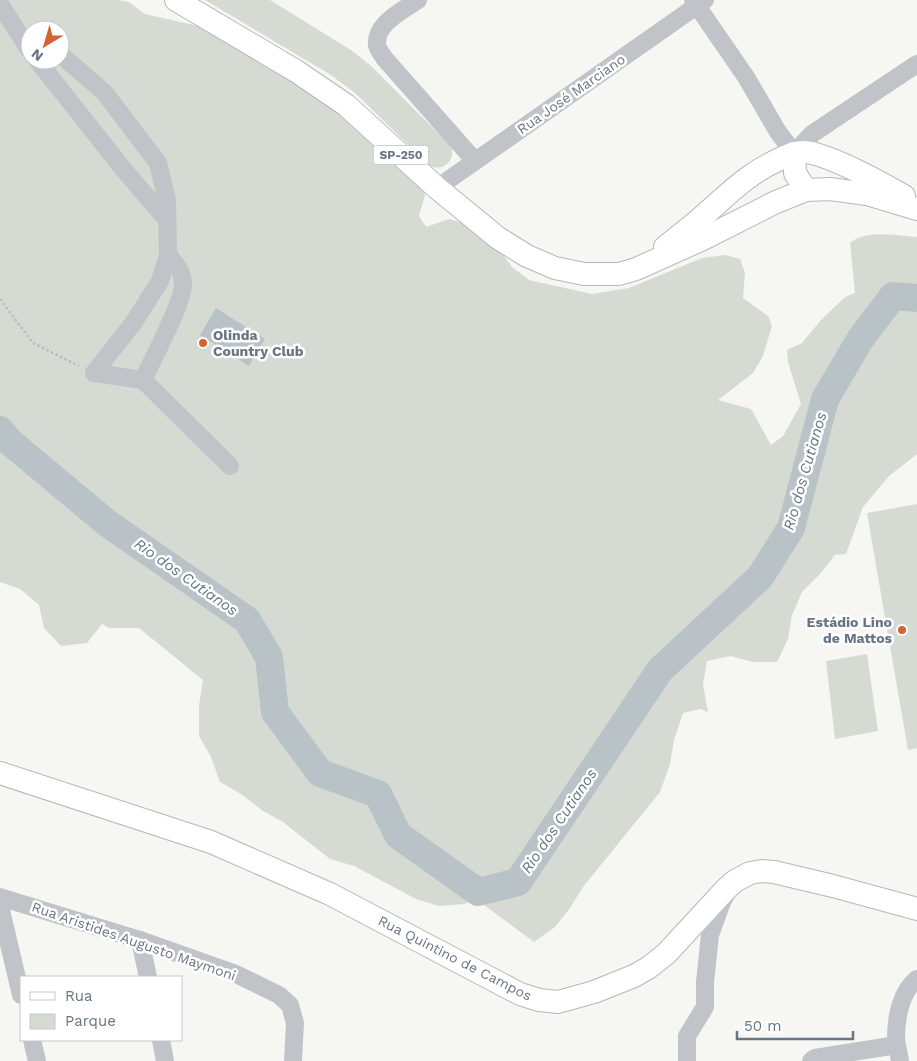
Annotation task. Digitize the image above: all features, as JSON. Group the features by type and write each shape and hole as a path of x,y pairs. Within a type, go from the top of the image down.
{"main road":[{"name":"SP-250","path":"176,0 296,71 346,105 437,188 498,238 527,256 555,268 584,274 619,274 636,269 703,239 776,202 811,189 830,189 866,194 917,210"},
{"name":"SP-250","path":"636,269 695,223 746,178 794,153 804,152 818,155 885,184 917,204"},
{"path":"794,153 795,173 811,189 822,180 824,173 824,167 818,155"},
{"name":"Rua Quintino de Campos","path":"0,773 211,842 330,894 520,994 540,1000 558,1002 594,992 634,976 648,968 666,954 735,881 750,873 774,872 917,909"}],"street":[{"path":"418,0 387,22 379,33 377,46 384,59 475,161"},
{"name":"Rua José Marciano","path":"437,188 699,2"},
{"path":"699,2 778,132 794,153 812,134 917,64"},
{"path":"0,3 21,20"},
{"path":"0,3 20,35"},
{"path":"70,63 104,92 158,163 167,200 168,254 160,280 134,322 94,374"},
{"path":"45,70 124,170 167,220"},
{"path":"818,155 837,118"},
{"path":"143,380 181,297 183,282 179,266 168,254"},
{"path":"94,374 143,380 230,466"},
{"path":"688,1061 687,1036 705,1007 710,935 722,902 735,881"},
{"name":"Rua Aristides Augusto Maymoni","path":"0,897 140,940 236,974 279,995 290,1005 295,1023 293,1061"},
{"path":"0,906 20,991"},
{"path":"140,940 148,976"},
{"path":"811,1061 815,1058 898,1053 896,1039 899,1010 915,983"},
{"path":"32,1041 37,1061"},
{"path":"161,1041 165,1061"}],"path":[{"path":"0,299 32,343 94,374"}],"green space":[{"path":"0,0 118,0 129,2 145,14 207,28 265,47 419,173 425,195 419,216 426,227 449,219 463,223 489,236 512,267 529,280 592,294 629,288 702,258 725,255 740,259 745,273 743,298 768,316 772,326 763,356 753,373 718,400 751,409 771,445 783,436 801,404 788,362 787,350 802,343 821,320 845,297 855,293 850,243 865,236 873,235 917,237 917,454 889,476 863,507 846,554 835,555 802,592 792,615 788,639 777,662 753,662 731,656 707,661 703,685 708,712 700,709 683,713 674,740 670,764 660,792 583,887 555,927 534,942 473,897 465,904 439,906 416,899 354,866 330,859 283,822 220,782 211,757 199,736 199,706 203,680 139,628 109,628 102,624 87,643 61,646 44,628 39,605 20,589 0,582"},
{"path":"205,0 270,0 351,50 370,65 451,146 452,156 450,160 444,166 430,166 355,93 331,75"},
{"name":"Estádio Lino de Mattos","path":"917,504 917,748 908,750 867,513"},
{"path":"867,654 878,731 835,739 826,661"}],"shaded area":[{"path":"216,308 265,339 249,366 200,335"}],"waterway":[{"name":"Rio dos Cutianos","path":"0,430 10,442 107,523 247,620 269,657 275,712 320,773 378,794 398,835 478,892 518,882 660,670 760,577 791,528 825,399 861,338 893,296 917,298"}],"place":[{"name":"Olinda Country Club","path":"203,343"},
{"name":"Estádio Lino de Mattos","path":"902,630"}]}
